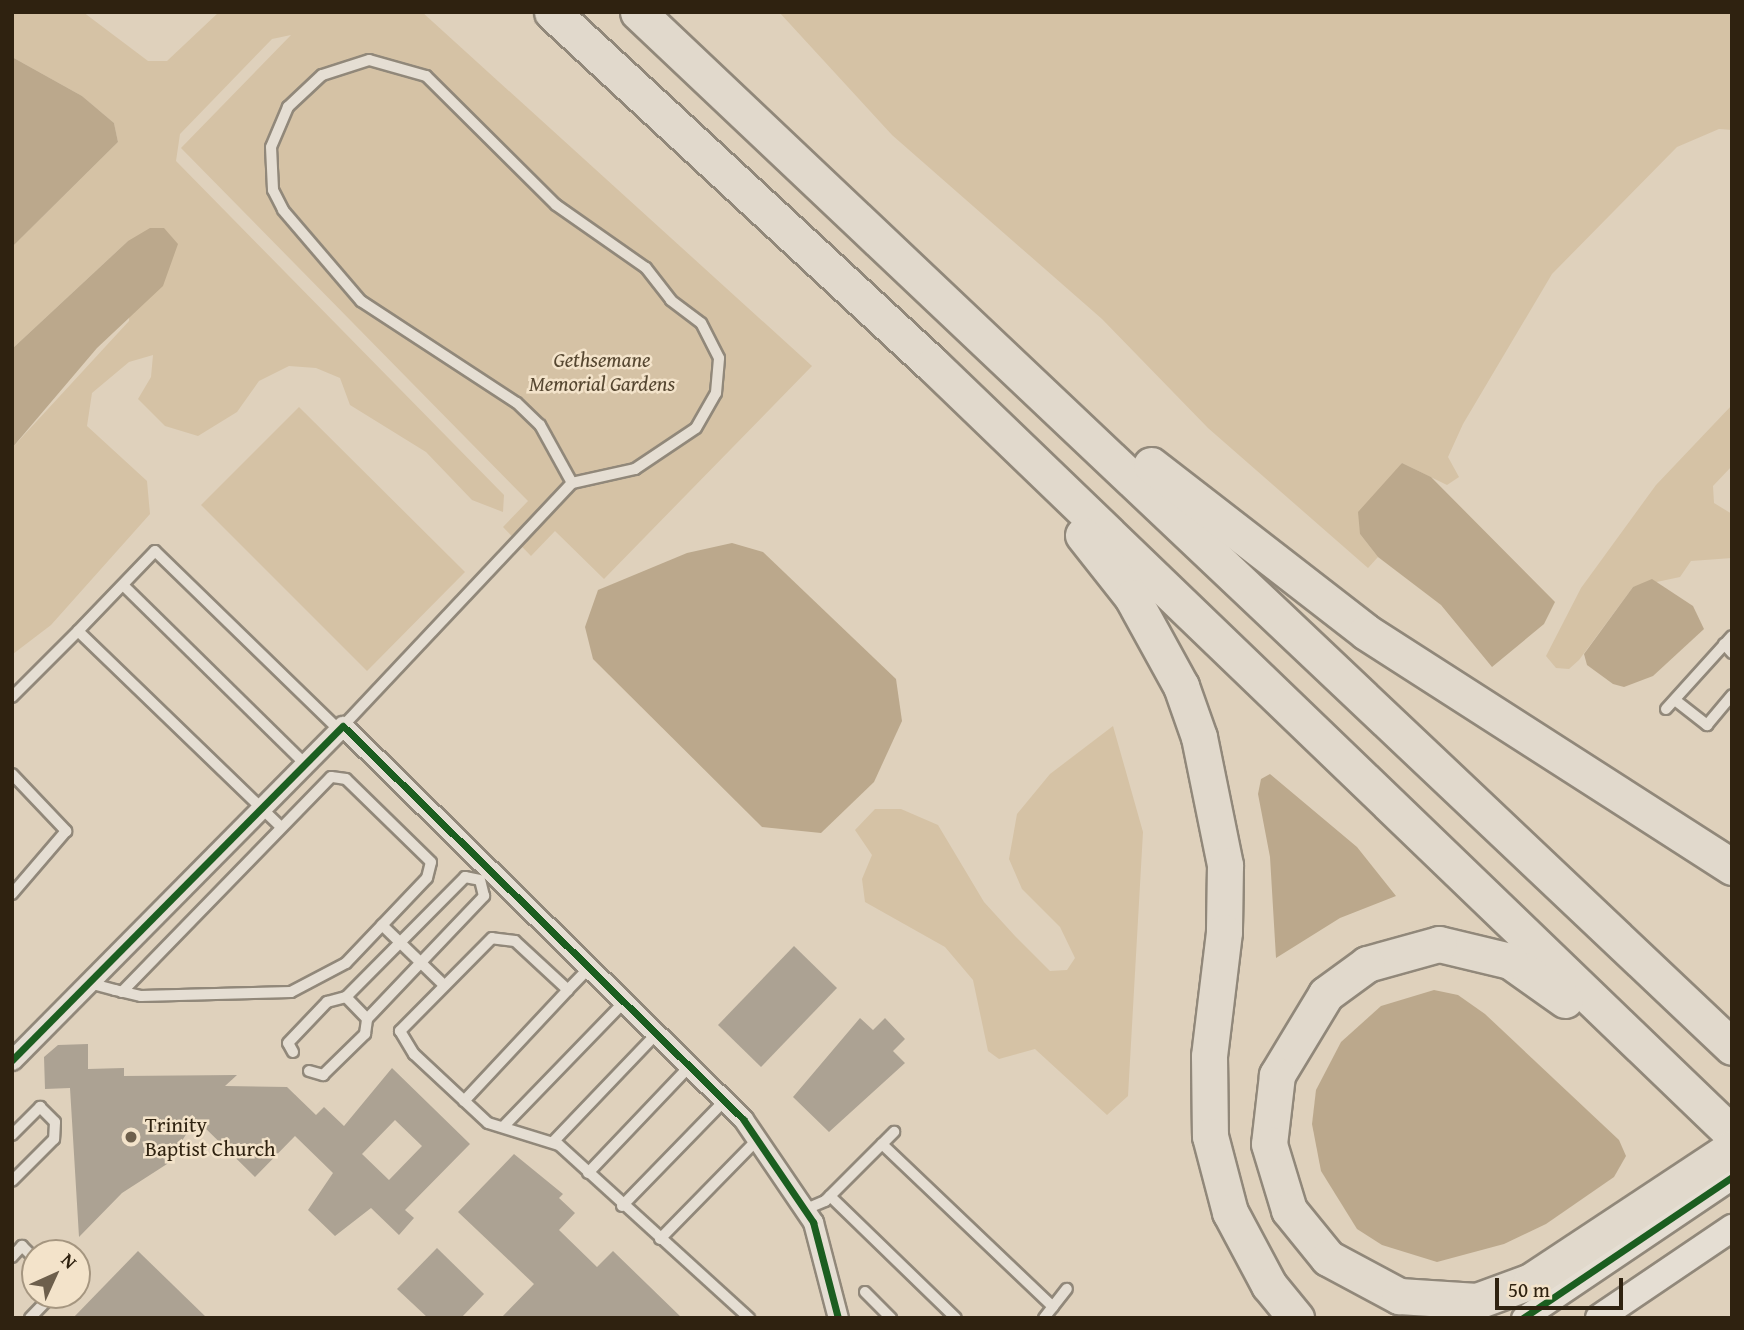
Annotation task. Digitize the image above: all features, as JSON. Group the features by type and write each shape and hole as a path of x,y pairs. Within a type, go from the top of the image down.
{"highway":[{"path":"552,12 933,365 1732,1134"},
{"path":"638,12 1002,350 1732,1047"},
{"path":"1002,350 1366,632 1732,867"},
{"path":"933,365 979,435 1079,529 1132,597 1185,699 1213,792 1225,865 1206,1104 1230,1212 1231,1236 1277,1318"},
{"path":"1700,1103 1532,974 1483,951 1439,944 1377,960 1326,994 1289,1047 1268,1120 1278,1186 1303,1232 1345,1270 1415,1299 1477,1301 1531,1281 1714,1180 1732,1148"},
{"path":"1230,1212 1269,1285 1296,1318"}],"main road":[{"path":"1600,1318 1732,1228"}],"street":[{"path":"12,1060 341,728 485,875 657,1033 759,1138 806,1209 838,1318"},
{"path":"1523,1318 1714,1180"}],"lane":[{"path":"12,697 155,551 341,728 572,483 635,469 696,428 716,393 714,341 646,268 556,205 426,76 369,60 322,75 288,107 271,147 272,190 283,210 361,301 517,403 540,425 572,483"},
{"path":"123,584 305,764"},
{"path":"78,631 281,827"},
{"path":"1666,709 1732,636"},
{"path":"1724,645 1732,653"},
{"path":"1675,700 1707,724 1732,695"},
{"path":"12,774 66,831 12,894"},
{"path":"89,983 122,992 288,993 344,964 382,925 432,865 346,779 328,779 122,992"},
{"path":"293,1052 288,1043 327,1002 346,997 465,877 485,875 484,896 366,1018 365,1034 323,1075 309,1071"},
{"path":"382,925 444,985"},
{"path":"568,990 515,941 492,938 400,1031 464,1101 488,1123 553,1142 749,1318"},
{"path":"464,1101 589,968"},
{"path":"346,997 366,1018"},
{"path":"503,1127 624,1002"},
{"path":"553,1142 657,1033"},
{"path":"588,1173 690,1066"},
{"path":"622,1206 725,1100"},
{"path":"12,1135 40,1107 55,1122 54,1139 12,1181"},
{"path":"806,1209 830,1196 894,1132"},
{"path":"660,1240 759,1138"},
{"path":"882,1144 1053,1307"},
{"path":"830,1196 956,1318"},
{"path":"1044,1318 1067,1289"},
{"path":"865,1292 891,1318"}],"green space":[{"name":"Gethsemane Memorial Gardens","path":"12,12 83,12 148,61 167,61 219,12 422,12 812,366 604,579 555,531 531,556 503,527 528,501 181,148 291,35 272,39 180,134 176,161 504,495 503,512 472,500 426,452 350,405 340,378 316,368 289,366 259,381 237,412 198,436 165,426 138,399 151,377 153,355 129,362 92,393 87,426 147,481 150,514 51,625 13,654 12,448 129,321 128,241 12,349 12,247 118,142 114,123 82,96 12,57"},
{"path":"779,12 1732,12 1732,130 1719,129 1677,147 1552,274 1463,424 1448,457 1459,477 1447,485 1402,463 1360,534 1378,557 1368,568 1208,428 1102,319 892,135"},
{"path":"1732,405 1732,466 1713,486 1714,503 1732,514 1732,558 1691,561 1680,577 1633,587 1579,660 1569,669 1556,668 1546,656 1581,588 1656,485"},
{"path":"299,407 465,572 367,671 201,505"},
{"path":"1113,726 1143,832 1128,1096 1107,1115 1035,1049 999,1059 988,1051 973,980 945,947 865,902 862,879 872,855 855,830 875,809 901,809 938,825 984,902 1050,971 1067,970 1075,958 1060,927 1022,889 1009,859 1017,814 1050,774"}],"shaded area":[{"path":"12,57 82,96 114,123 118,142 12,247"},
{"path":"150,228 164,228 178,244 163,286 97,348 12,448 12,349 128,241"},
{"path":"1402,463 1431,477 1555,602 1544,624 1492,667 1441,605 1378,557 1360,534 1358,512"},
{"path":"732,543 763,552 896,679 902,721 874,782 821,833 762,827 593,659 585,627 598,590 687,553"},
{"path":"1652,579 1693,606 1704,629 1653,676 1624,687 1613,684 1587,665 1584,654 1633,587"},
{"path":"1270,774 1357,847 1396,896 1340,918 1276,958 1270,857 1258,794 1261,779"},
{"path":"1434,990 1458,995 1485,1014 1619,1140 1626,1156 1614,1177 1546,1224 1504,1244 1437,1262 1382,1245 1357,1229 1321,1171 1312,1124 1316,1090 1341,1042 1381,1006"}],"building":[{"path":"794,946 837,988 761,1067 718,1025"},
{"path":"860,1018 873,1030 885,1018 905,1039 893,1051 905,1063 829,1132 793,1097"},
{"path":"88,1044 88,1069 124,1068 124,1076 237,1075 225,1086 287,1087 316,1115 324,1107 344,1126 392,1068 470,1144 405,1210 414,1218 399,1235 371,1208 335,1236 308,1210 333,1173 295,1136 255,1177 196,1119 167,1164 122,1193 79,1237 70,1088 45,1089 44,1057 58,1045","holes":["395,1120 422,1146 389,1180 362,1154"]},
{"path":"514,1154 563,1194 559,1198 575,1213 559,1230 597,1267 613,1251 682,1318 501,1318 534,1284 458,1212"},
{"path":"437,1248 484,1294 461,1318 428,1318 397,1289"},
{"path":"138,1251 207,1318 73,1318 82,1309 91,1309 91,1299"}],"cycle path":[{"path":"12,1060 343,726 743,1119 813,1222 838,1318"},
{"path":"1523,1318 1732,1177"}],"place":[{"name":"Trinity Baptist Church","path":"131,1137"}]}
